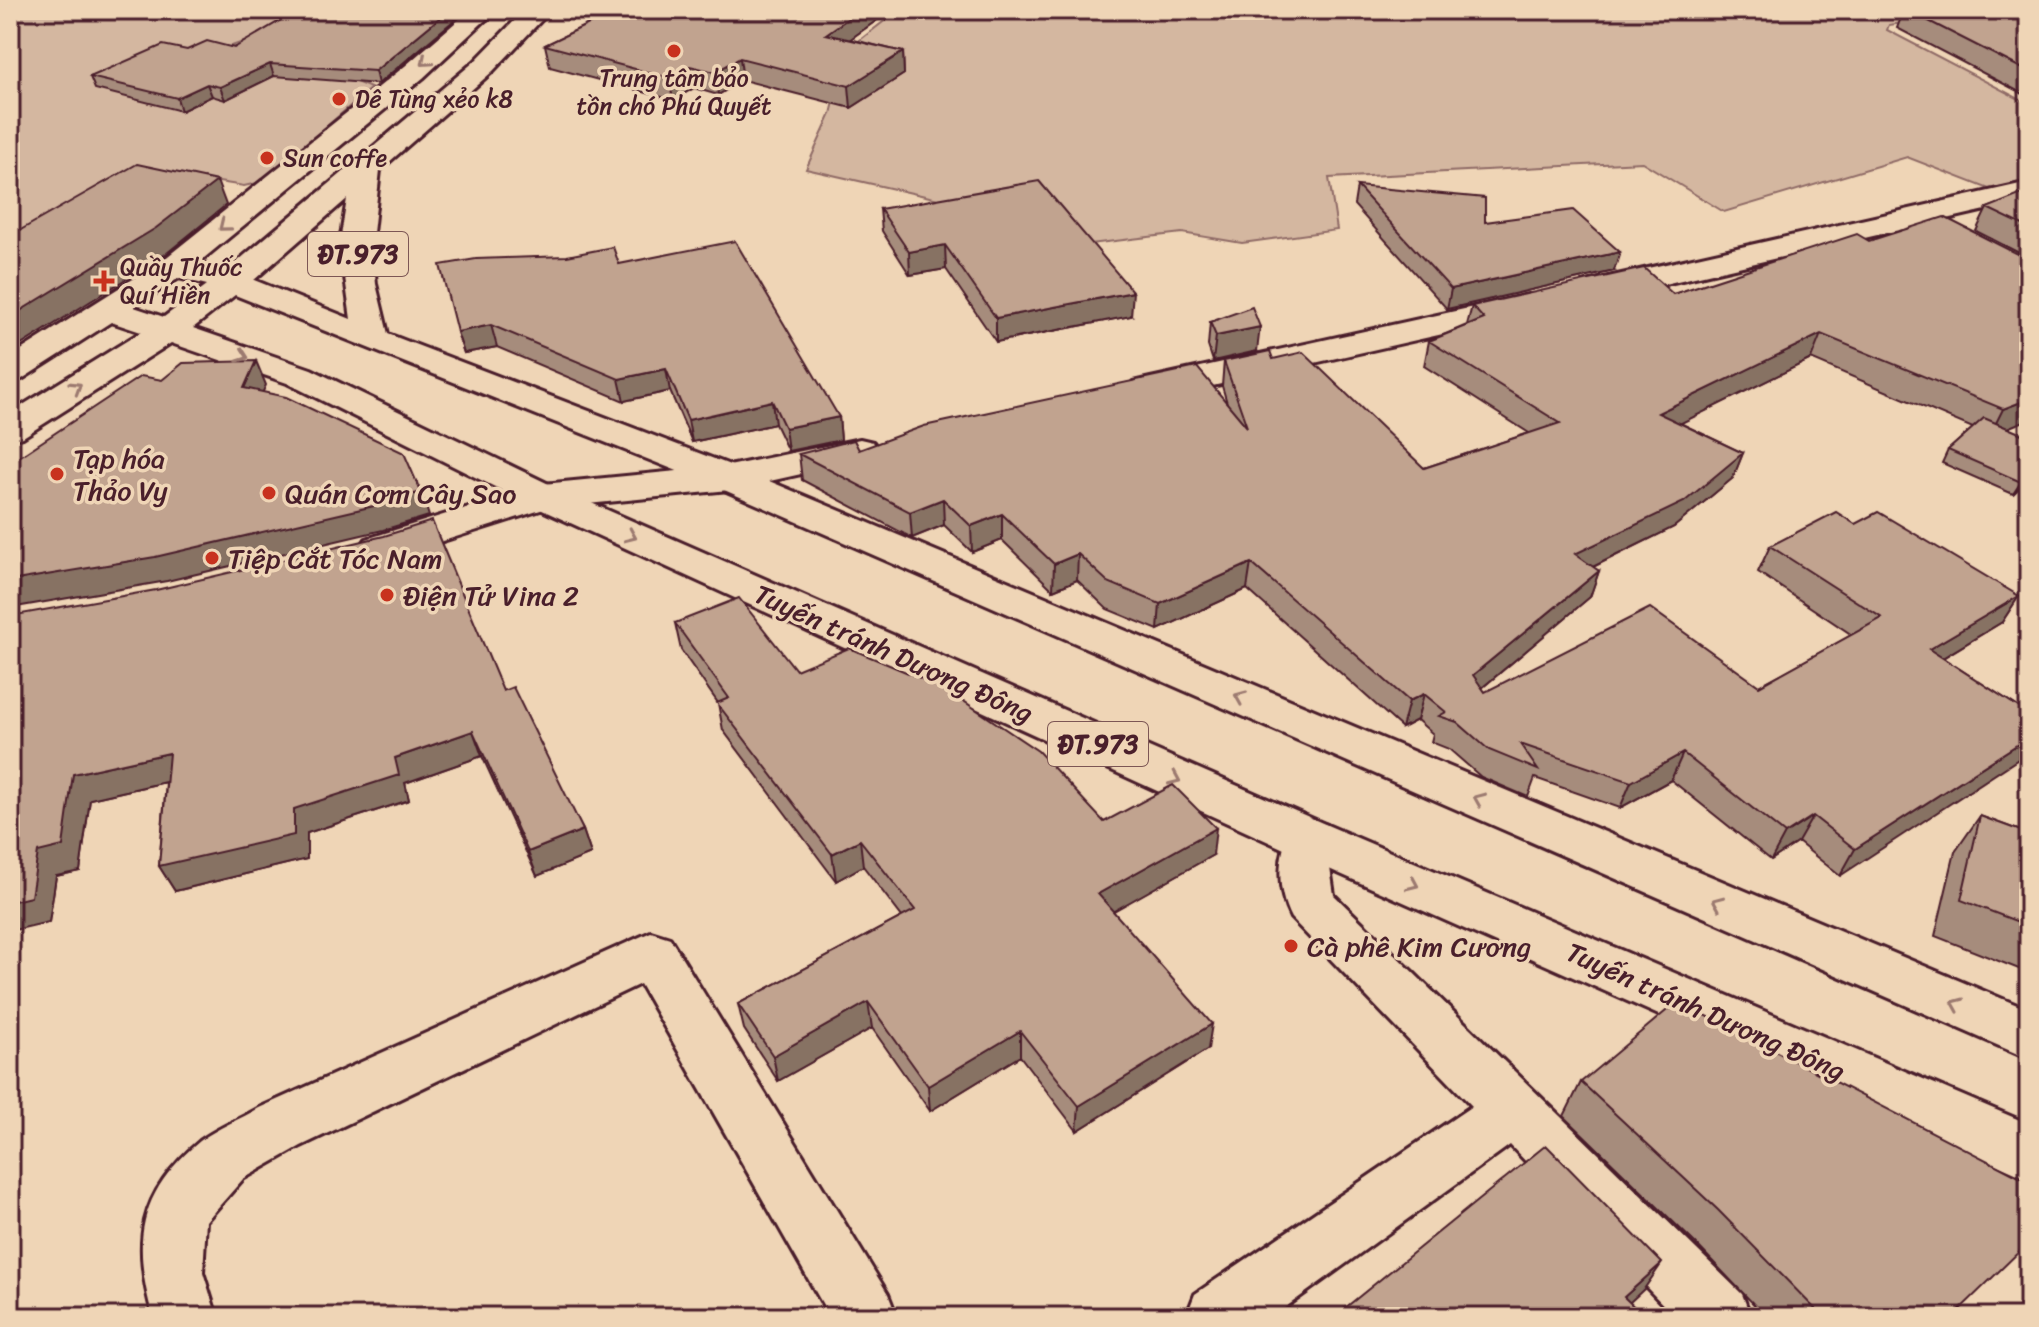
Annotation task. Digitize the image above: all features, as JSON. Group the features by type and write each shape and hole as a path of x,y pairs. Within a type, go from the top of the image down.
{"main road":[{"path":"10,372 174,267 414,72 484,10"},
{"name":"ĐT.973","path":"170,329 232,282 366,169 484,66 539,10"},
{"name":"ĐT.973","path":"366,169 356,242 360,284 372,340"},
{"path":"1114,397 2029,191"},
{"path":"1919,218 1960,239"},
{"name":"ĐT.973","path":"174,267 232,282 372,340 729,478 2029,1035"},
{"name":"Tuyến tránh Dương Đông","path":"110,310 299,376 543,496 1310,839 2029,1152"},
{"path":"10,429 170,329"},
{"path":"348,555 393,544 543,496 729,478 899,442"},
{"path":"1310,839 1305,868 1309,903 1719,1317"},
{"path":"185,1317 172,1272 176,1210 222,1160 280,1127 651,954 865,1317"},
{"path":"1218,1317 1514,1109"}],"shaded area":[{"path":"10,10 313,10 297,23 229,47 372,61 356,82 371,88 262,182 244,186 162,173 10,250"},
{"path":"891,10 1996,10 1889,25 1887,30 2029,104 2029,181 1989,189 1907,157 1724,212 1642,162 1329,178 1337,230 1242,243 1182,233 1090,244 965,205 806,169 831,114 847,50 892,15"}],"building":[{"path":"298,10 449,10 375,71 270,64 220,87 207,84 177,98 90,77 163,45 187,50 207,41 234,48"},
{"path":"618,10 860,10 826,34 903,52 849,86 740,58 715,72 690,66 669,78 545,45"},
{"path":"1907,10 2029,10 2029,72"},
{"path":"137,164 217,181 156,228 10,317 10,236"},
{"path":"1039,181 1133,292 996,318 945,245 909,252 880,209"},
{"path":"1357,186 1485,198 1485,222 1573,210 1620,252 1451,289"},
{"path":"2027,192 2029,228 1987,208"},
{"path":"1944,217 2029,260 2029,399 2003,409 1821,334 1658,413 1743,453 1684,502 1575,554 1599,571 1473,675 1485,692 1650,608 1759,686 1882,618 1770,546 1836,512 1855,524 1878,512 2019,596 1929,649 2029,714 2029,737 1855,849 1813,816 1785,834 1683,753 1631,782 1520,744 1538,770 1489,750 1457,722 1439,716 1446,712 1424,694 1409,701 1251,563 1160,604 1108,582 1078,554 1054,564 1002,514 971,526 943,499 910,512 799,454 854,440 859,450 924,426 1197,367 1247,427 1224,361 1270,351 1273,359 1303,352 1424,468 1560,423 1429,341 1484,319 1472,306 1644,268 1673,294 1857,234 1869,241"},
{"path":"735,241 839,417 785,428 772,401 688,420 666,369 619,379 491,325 457,332 440,265 476,259 567,256 613,247 619,264"},
{"path":"1252,307 1260,327 1216,336 1210,322"},
{"path":"256,361 244,388 286,397 404,453 421,492 374,506 155,557 10,581 10,463 141,376 162,380 183,363"},
{"path":"1984,418 2029,437 2029,474 2021,482 1948,450"},
{"path":"432,521 503,691 513,687 583,830 528,852 473,731 395,758 399,775 294,809 294,835 159,866 169,753 73,774 63,846 38,852 31,897 10,902 10,616 156,590 384,536"},
{"path":"739,598 796,670 849,648 944,688 1038,751 1104,822 1173,785 1216,828 1098,894 1212,1024 1079,1106 1020,1031 928,1086 868,1002 773,1056 738,1004 915,910 860,840 832,854 717,703 729,698 675,623"},
{"path":"1980,816 2029,834 2029,926 1961,900"},
{"path":"1678,1001 2029,1182 2029,1242 1952,1317 1823,1317 1718,1210 1581,1082"},
{"path":"1546,1145 1662,1263 1624,1297 1645,1317 1334,1317"}],"place":[{"name":"Trung tâm bảo tồn chó Phú Quyết","path":"674,51"},
{"name":"Dê Tùng xẻo k8","path":"339,99"},
{"name":"Sun coffe","path":"267,158"},
{"name":"Quầy Thuốc Quí Hiền","path":"104,281"},
{"name":"Tạp hóa Thảo Vy","path":"57,474"},
{"name":"Quán Cơm Cây Sao","path":"269,493"},
{"name":"Tiệp Cắt Tóc Nam","path":"212,558"},
{"name":"Điện Tử Vina 2","path":"387,595"},
{"name":"Cà phê Kim Cương","path":"1291,946"}]}
